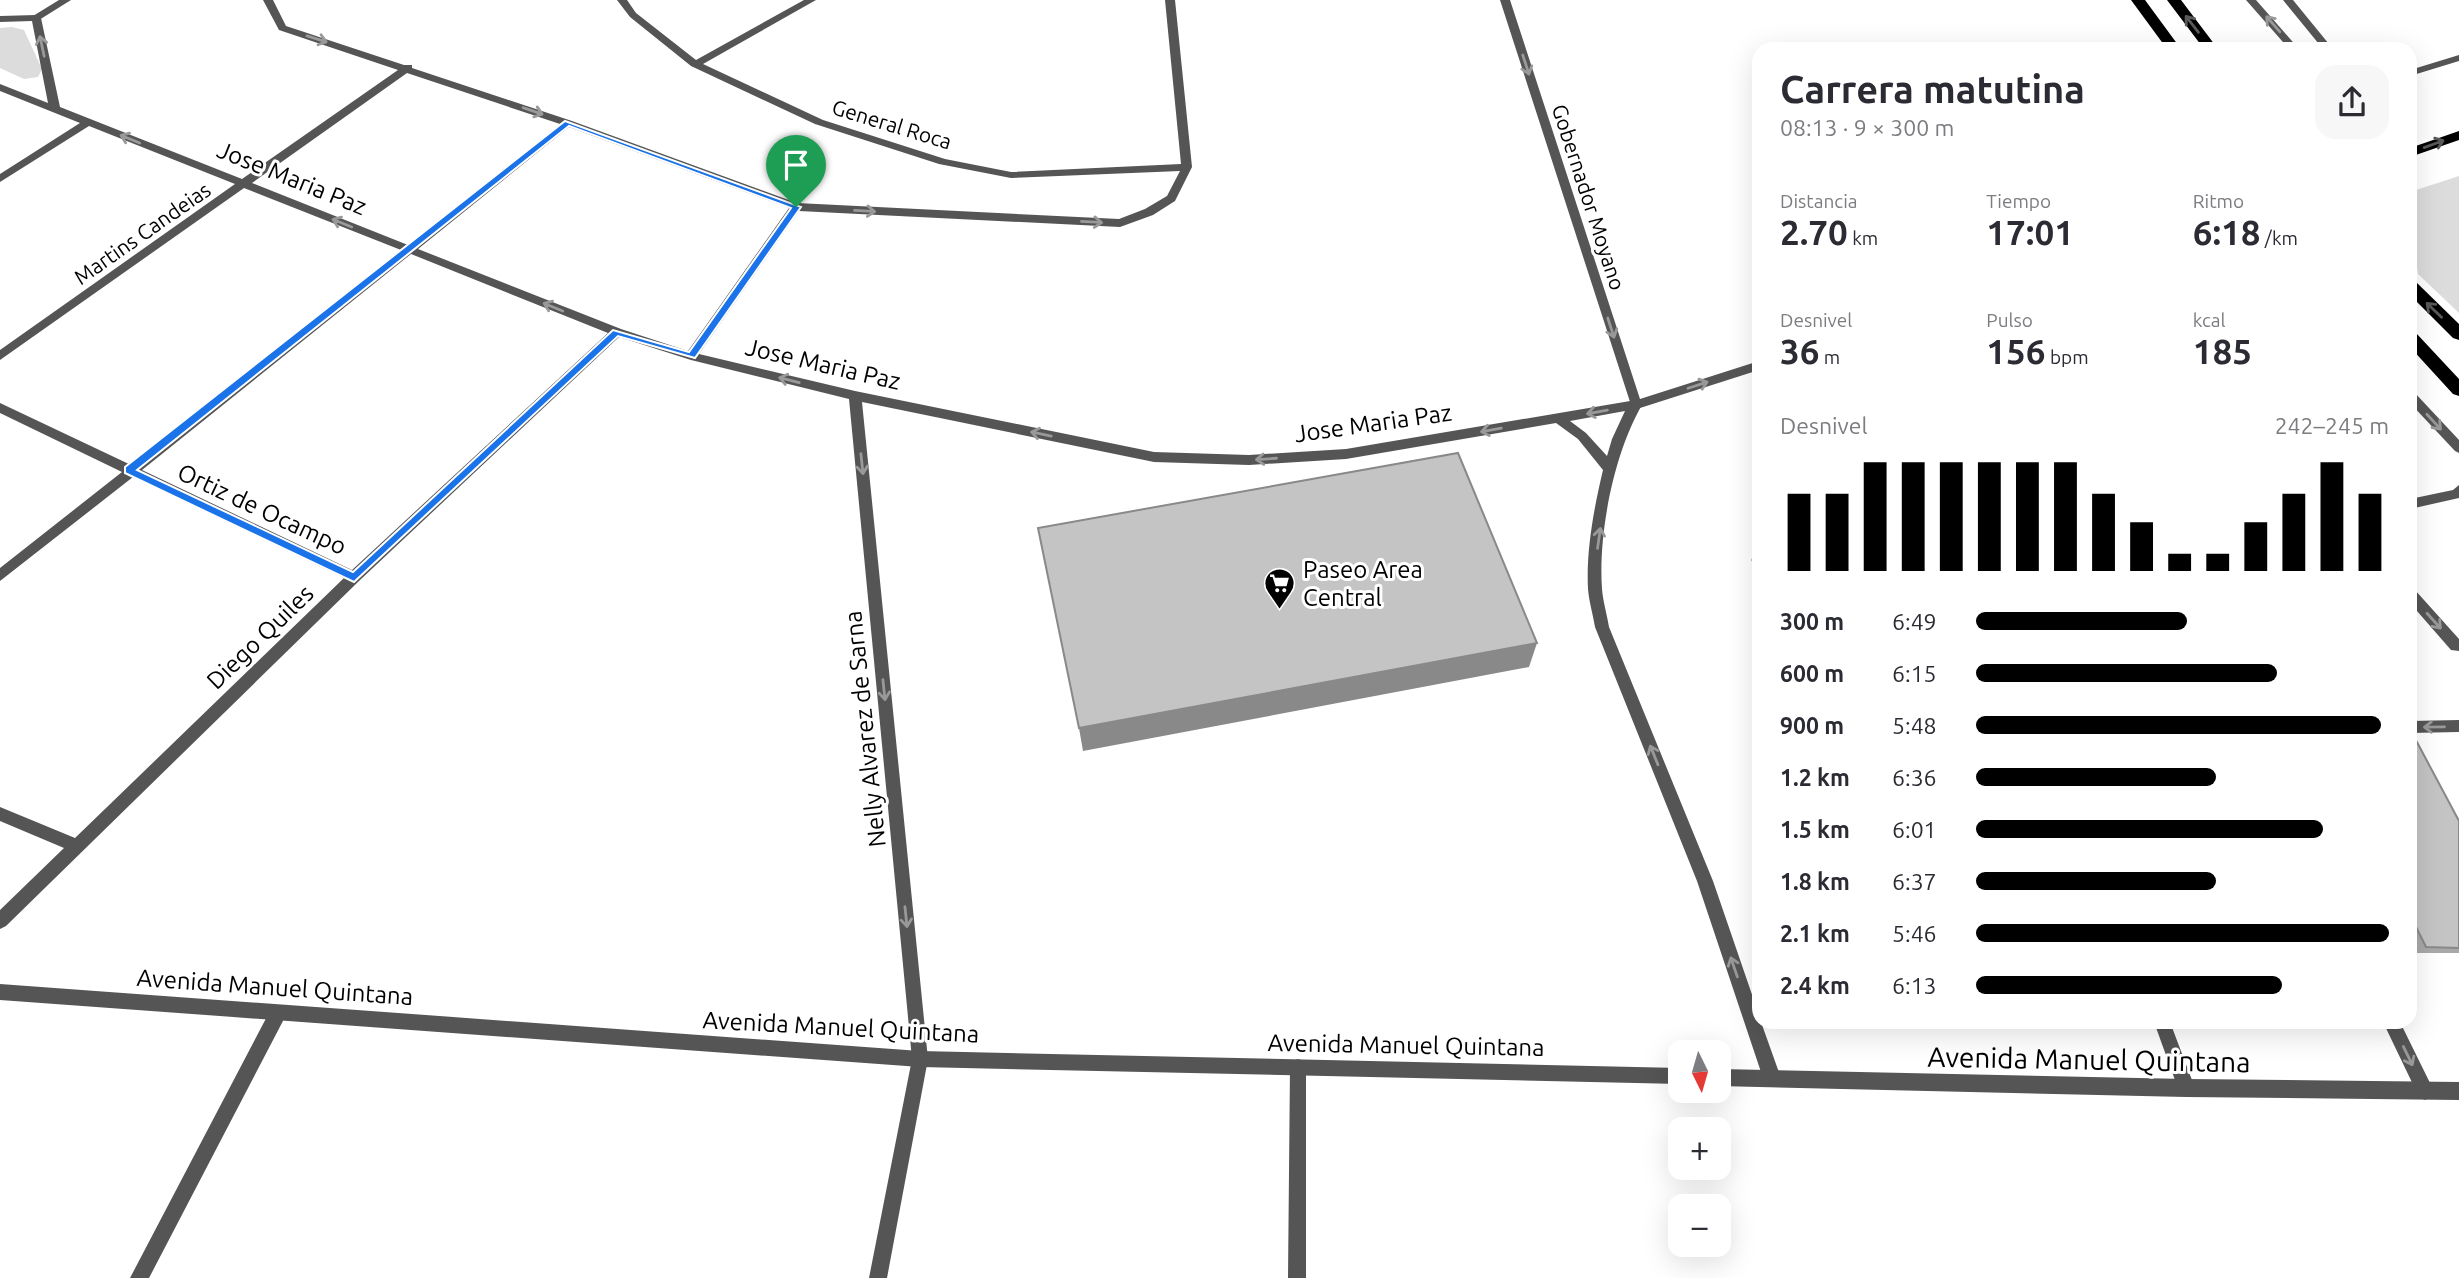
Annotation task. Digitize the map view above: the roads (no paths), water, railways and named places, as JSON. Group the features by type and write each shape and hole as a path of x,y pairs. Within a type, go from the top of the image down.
{"highway":[{"path":"2138,0 2169,42"},
{"path":"2174,0 2206,42"},
{"path":"2417,293 2459,334"},
{"path":"2417,345 2459,390"}],"main road":[{"path":"2417,150 2459,135"}],"street":[{"path":"0,19 36,18 66,0"},
{"path":"268,0 282,28 568,123 796,207 1120,223 1149,212 1171,198 1186,167 1170,0"},
{"name":"General Roca","path":"622,0 633,16 695,64 819,122 943,162 1011,175 1186,167"},
{"path":"695,64 811,0"},
{"name":"Gobernador Moyano","path":"1505,0 1636,405"},
{"path":"2251,0 2288,42"},
{"path":"2288,0 2322,42"},
{"path":"36,18 55,109"},
{"path":"2417,71 2459,58"},
{"name":"Martins Candeias","path":"0,356 408,68"},
{"name":"Jose Maria Paz","path":"0,87 617,332 691,356 855,396 1154,457 1236,460 1346,454 1636,405 1752,367"},
{"path":"0,179 88,122"},
{"path":"0,576 129,470 568,123"},
{"path":"691,356 796,207"},
{"name":"Diego Quiles","path":"0,921 354,577 617,332"},
{"name":"Nelly Alvarez de Sarna","path":"855,396 920,1059 878,1278"},
{"path":"2417,403 2459,448"},
{"path":"1636,405 1622,425 1610,469 1595,567 1595,588 1602,627 1705,881 1752,1019"},
{"name":"Ortiz de Ocampo","path":"0,408 354,577"},
{"path":"1558,418 1582,436 1610,469"},
{"path":"2417,503 2457,494 2459,490"},
{"path":"2417,602 2456,646 2459,645"},
{"path":"2417,727 2459,726"},
{"path":"0,814 77,846"},
{"name":"Avenida Manuel Quintana","path":"0,992 920,1059 1668,1076"},
{"path":"139,1278 278,1013"},
{"path":"1755,1029 1772,1078"},
{"path":"2164,1029 2186,1088"},
{"path":"2394,1029 2425,1091"},
{"path":"1297,1278 1298,1067"},
{"name":"Avenida Manuel Quintana","path":"1731,1077 2186,1088 2459,1091"}],"place":[{"name":"Paseo Area Central","path":"1280,610"}]}
